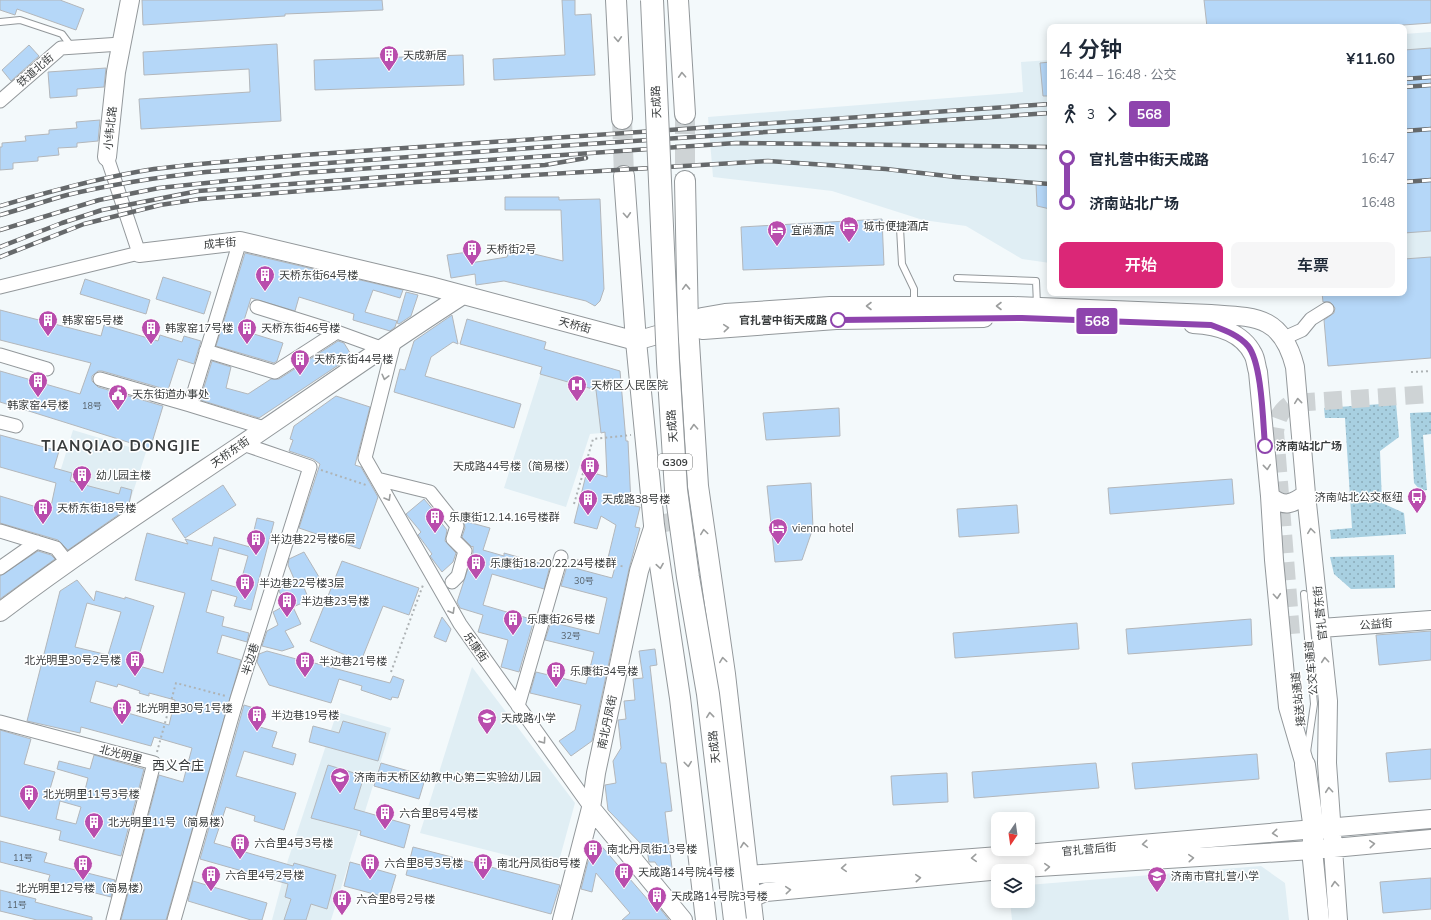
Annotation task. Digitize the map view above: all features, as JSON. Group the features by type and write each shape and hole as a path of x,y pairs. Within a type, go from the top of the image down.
{"highway":[{"name":"天成路","path":"639,0 661,470 665,514 689,660 721,920"},
{"name":"天成路","path":"652,0 676,490 688,577 708,694 735,920"}],"main road":[{"path":"616,0 622,119"},
{"path":"678,0 685,114"},
{"path":"624,176 636,341 654,525 680,698 706,920"},
{"name":"天成路","path":"685,180 688,326 698,486 725,674 753,920"},
{"name":"官扎营东街","path":"1305,765 1324,829 1312,850 1319,920"}],"street":[{"name":"小纬北路","path":"130,0 116,72 107,157 139,253"},
{"name":"铁道北街","path":"0,101 61,48 71,46 121,44"},
{"name":"成丰街","path":"0,287 139,253 240,241 463,295"},
{"path":"190,405 240,241"},
{"name":"天桥街","path":"463,295 636,341"},
{"name":"天桥东街","path":"0,612 67,562 243,444 388,343 463,295"},
{"path":"636,341 688,326 702,317 725,313 830,306 1037,307"},
{"path":"257,307 337,332 388,343"},
{"name":"官扎营东街","path":"1037,307 1243,316 1261,320 1274,327 1284,338 1290,350 1294,367 1306,494 1322,628 1328,701 1324,829 1333,848 1338,920"},
{"path":"1284,338 1302,330 1311,319 1327,309"},
{"name":"官扎营东街","path":"688,326 703,330 836,320 1022,318 1211,325 1230,332 1248,345 1254,355 1258,372 1288,707 1305,765"},
{"path":"206,351 275,372 337,332"},
{"name":"乐康街","path":"388,343 365,458 460,624 591,808 683,920"},
{"path":"0,355 47,369"},
{"path":"100,379 264,428"},
{"path":"0,422 16,426"},
{"path":"243,444 310,467"},
{"name":"半边巷","path":"174,920 237,699 310,467"},
{"path":"377,479 430,492 457,526 453,539 465,551 458,576 452,582"},
{"path":"1270,496 1278,502 1289,503 1306,494"},
{"name":"南北丹凤街","path":"562,920 591,808 596,773 639,571 654,525"},
{"path":"0,531 56,548 67,562"},
{"path":"0,568 37,542"},
{"path":"518,706 561,557"},
{"name":"公益街","path":"1322,628 1431,620"},
{"name":"接送站通道","path":"1291,634 1305,765"},
{"name":"北光明里","path":"0,722 154,763 113,920"},
{"name":"官扎营后街","path":"748,875 1324,829 1431,819"},
{"name":"官扎营后街","path":"751,898 766,892 1023,868 1312,850 1431,839"}],"lane":[{"path":"0,22 20,20 62,34 71,46"},
{"path":"900,228 902,264 914,288 914,306"},
{"path":"957,278 1036,281 1037,307"},
{"name":"公交车通道","path":"1304,594 1314,704 1305,765"}],"path":[{"path":"1411,372 1431,372"},
{"path":"574,504 592,439 635,435"},
{"path":"310,467 366,485 377,479"},
{"path":"561,557 605,566 606,562 639,571"},
{"path":"391,672 421,587 432,576"},
{"path":"154,763 176,683 237,699"}],"shaded area":[{"path":"1431,32 1431,272 1407,274 1407,34"},
{"path":"1047,60 1047,263 1022,259 966,226 923,220 832,191 713,177 708,117 1023,92 1021,62"},
{"name":"天桥区人民医院","path":"548,350 620,371 625,431 590,434 566,507 504,488"},
{"path":"1396,403 1399,437 1380,451 1382,503 1404,513 1406,534 1331,539 1330,530 1352,528 1345,418 1325,418 1324,408"},
{"path":"1431,412 1431,434 1423,435 1427,490 1421,491 1414,483 1410,413"},
{"path":"73,430 146,452 126,514 53,495"},
{"path":"1394,555 1395,588 1351,589 1334,574 1330,557"},
{"name":"天成路小学","path":"472,667 575,803 557,868 420,833"},
{"name":"济南市天桥区幼教中心第二实验幼儿园","path":"337,712 391,728 331,920 272,920 288,860"},
{"name":"济南市官扎营小学","path":"1261,866 1285,883 1289,920 1012,920 1011,908 1035,908 1035,884"}],"building":[{"path":"0,0 60,0 84,9 76,30 17,9 15,15 0,10"},
{"path":"142,0 382,0 383,10 285,14 285,16 143,25"},
{"path":"562,0 575,0 575,15 591,14 595,75 494,80 493,59 565,55"},
{"path":"1204,0 1431,0 1431,23 1407,25 1207,24"},
{"path":"277,44 281,121 141,129 139,99 250,92 249,69 144,75 143,52"},
{"path":"29,45 39,56 11,81 2,70"},
{"path":"1431,48 1431,231 1407,233 1407,50"},
{"name":"天成新居","path":"463,55 464,85 315,90 314,60"},
{"path":"1047,62 1047,96 1043,96 1040,63"},
{"path":"106,68 104,87 77,89 77,96 50,98 48,72"},
{"path":"100,120 98,141 77,143 77,147 58,148 59,155 38,157 38,161 13,163 13,169 0,170 0,147 2,147 2,143 26,141 25,136 49,134 49,130 77,128 76,122"},
{"path":"1047,182 1047,208 1037,206 1036,184"},
{"path":"505,197 559,197 559,200 600,199 604,289 600,301 595,306 586,301 504,281 476,285 475,274 451,278 447,255 468,252 470,263 507,257 510,248 563,261 561,210 505,210"},
{"path":"882,219 884,265 743,270 741,227"},
{"path":"245,253 403,290 400,298 373,290 365,312 397,321 395,327 390,331 353,320 354,314 299,297 295,311 251,298 241,330 283,343 277,361 274,363 216,346"},
{"path":"1431,257 1431,358 1328,366 1324,320 1334,313 1335,308 1330,302 1323,302 1322,296 1407,296 1407,259"},
{"path":"163,277 211,292 204,314 156,299"},
{"path":"85,279 150,300 146,314 80,294"},
{"path":"406,292 418,295 411,316 399,324 397,323"},
{"path":"0,310 101,336 104,325 158,341 160,335 182,342 184,336 201,341 194,364 178,359 168,390 102,371 98,371 92,376 92,381 98,387 163,406 150,449 0,402 0,371 80,394 91,363 0,340"},
{"path":"452,315 458,344 453,342 431,357 425,376 521,404 514,428 394,392 400,369 405,370 414,341"},
{"path":"467,319 546,342 544,349 620,371 626,441 628,441 631,505 640,507 635,527 640,528 629,569 592,741 571,756 559,741 575,730 581,705 530,693 536,672 586,684 594,652 545,640 551,622 599,634 607,598 561,586 567,566 612,578 617,560 608,558 616,525 601,516 597,529 574,523 587,471 607,477 605,432 601,433 596,390 540,374 542,367 460,344"},
{"name":"天桥东街44号楼","path":"338,341 344,343 352,356 259,418 200,400 212,361 231,367 226,388 248,394 271,379 279,379"},
{"path":"336,396 370,407 355,465 361,467 378,497 360,549 299,528 320,464 313,459 289,451 293,440 290,439 294,426"},
{"path":"839,408 840,436 766,440 763,413"},
{"path":"0,435 59,451 54,468 72,473 70,481 119,494 121,487 132,490 128,508 68,550 58,540 0,523 0,496 50,511 56,483 0,467"},
{"path":"1232,479 1234,504 1110,514 1108,488"},
{"path":"811,483 813,528 802,560 775,562 767,486"},
{"path":"223,485 236,505 185,538 172,519"},
{"name":"乐康街12.14.16号楼群","path":"424,499 441,519 439,520 447,530 445,541 456,553 453,562 442,572 430,556 432,554 418,535 421,532 406,514"},
{"path":"1017,505 1019,533 959,537 957,509"},
{"path":"257,518 274,522 251,610 234,606 237,597 212,590 206,612 224,617 222,626 249,633 247,642 222,635 217,653 241,660 166,920 121,920 159,775 183,782 192,748 154,737 151,746 81,727 80,733 27,721 60,591 77,580 94,601 96,591 125,599 125,597 154,606 136,665 163,673 185,593 135,580 147,533 188,544 185,539 212,546 214,537 250,547","holes":["219,548 248,556 239,588 211,580","87,603 121,612 108,655 75,647","96,681 117,687 118,684 140,691 139,693 149,696 149,693 175,700 169,725 90,702"]},
{"path":"464,521 490,528 483,550 504,556 504,553 550,566 544,589 492,574 483,605 534,620 519,672 501,667 508,640 478,632 483,615 460,608 457,602 473,553 473,546 472,547 462,537 465,528"},
{"path":"38,551 51,555 55,559 0,599 0,576"},
{"name":"半边巷23号楼","path":"304,552 319,577 303,585 309,600 293,607 301,624 285,631 294,647 282,651 262,646 267,631 278,625 273,612 286,605 279,591 280,589 295,581 288,565 289,559"},
{"path":"342,561 419,588 409,615 383,606 361,661 310,641"},
{"path":"442,617 451,629 446,642 434,637"},
{"path":"1251,619 1252,645 1128,654 1126,629"},
{"path":"1077,623 1079,649 955,658 953,633"},
{"path":"1431,631 1431,660 1379,665 1376,635"},
{"path":"655,649 657,665 650,666 661,763 666,763 672,811 665,812 673,876 665,877 655,862 649,862 647,850 608,810 605,785 616,783 613,761 621,748 618,720 626,719 624,701 635,700 633,679 643,678 639,651"},
{"name":"半边巷21号楼","path":"267,651 300,660 302,662 303,660 390,683 393,676 404,680 398,698 392,697 391,700 361,690 362,686 339,679 331,703 269,685 257,662 259,654"},
{"path":"244,705 257,709 253,725 277,732 272,747 296,754 293,765 244,751 236,776 296,793 284,830 254,821 255,816 226,807 214,843 293,866 294,863 336,875 327,909 311,904 306,920 284,920 291,899 285,897 288,884 200,859"},
{"path":"343,721 386,733 378,761 309,742 313,726 339,733"},
{"path":"0,730 31,739 24,764 55,772 50,789 83,798 88,778 57,769 59,761 90,769 94,755 144,769 121,856 59,840 61,831 0,816","holes":["60,801 81,807 76,824 56,819"]},
{"path":"1431,749 1431,779 1389,782 1386,753"},
{"path":"1257,754 1259,779 1135,789 1132,763"},
{"path":"381,763 426,776 419,799 374,786"},
{"path":"1096,763 1099,788 974,798 972,772"},
{"path":"328,765 364,776 354,809 410,825 404,848 360,835 361,831 311,818"},
{"path":"947,773 948,802 893,805 891,776"},
{"path":"0,841 47,853 44,862 115,880 111,897 48,881 50,875 0,862"},
{"path":"598,842 655,908 658,906 669,920 622,920 630,913 596,873 592,892 581,889 592,846"},
{"name":"南北丹凤街8号楼","path":"413,847 560,885 551,914 406,875"},
{"name":"六合里8号3号楼","path":"350,862 396,875 389,898 344,886"},
{"path":"1431,878 1431,909 1383,913 1380,882"},
{"name":"六合里4号2号楼","path":"193,881 267,903 262,920 251,920 188,901"},
{"path":"0,890 36,899 35,902 92,917 92,920 37,920 0,911"}],"tunnel":[{"path":"685,114 685,181"},
{"path":"622,119 624,176"},
{"path":"1291,634 1275,432 1280,415 1292,403 1431,394"},
{"path":"654,525 702,516"}],"railway":[{"path":"1407,79 1431,77"},
{"path":"1407,87 1431,85"},
{"path":"0,206 115,176 154,169 209,163 303,155 1047,104"},
{"path":"0,215 59,197 102,187 206,172 544,147 1047,113"},
{"path":"1407,131 1431,129"},
{"path":"0,230 99,200 159,188 301,173 736,143 1047,147"},
{"path":"0,247 62,223 102,210 198,191 545,165 586,158"},
{"path":"0,257 84,224 160,205 200,199 416,182 768,161 886,169 956,177 1047,184"},
{"path":"1407,182 1431,180"}],"bus line":[{"name":"568","path":"838,320 1022,318 1211,325 1230,332 1248,345 1254,355 1258,372 1265,446"}],"place":[{"name":"天成新居","path":"389,72"},
{"name":"城市便捷酒店","path":"849,243"},
{"name":"宜尚酒店","path":"777,247"},
{"name":"天桥街2号","path":"472,266"},
{"name":"天桥东街64号楼","path":"265,292"},
{"name":"官扎营中街天成路","path":"838,320"},
{"name":"韩家窑5号楼","path":"48,337"},
{"name":"韩家窑17号楼","path":"151,345"},
{"name":"天桥东街46号楼","path":"247,345"},
{"name":"天桥东街44号楼","path":"300,376"},
{"name":"韩家窑4号楼","path":"38,398"},
{"name":"天桥区人民医院","path":"577,402"},
{"name":"天东街道办事处","path":"118,411"},
{"name":"济南站北广场","path":"1265,446"},
{"name":"天成路44号楼（简易楼）","path":"590,483"},
{"name":"幼儿园主楼","path":"82,492"},
{"name":"济南站北公交枢纽","path":"1417,514"},
{"name":"天成路38号楼","path":"588,516"},
{"name":"天桥东街18号楼","path":"43,525"},
{"name":"乐康街12.14.16号楼群","path":"435,534"},
{"name":"vienna hotel","path":"778,545"},
{"name":"半边巷22号楼6层","path":"256,556"},
{"name":"乐康街18.20.22.24号楼群","path":"476,580"},
{"name":"半边巷22号楼3层","path":"245,600"},
{"name":"半边巷23号楼","path":"287,618"},
{"name":"乐康街26号楼","path":"513,636"},
{"name":"北光明里30号2号楼","path":"135,677"},
{"name":"半边巷21号楼","path":"305,678"},
{"name":"乐康街34号楼","path":"556,688"},
{"name":"北光明里30号1号楼","path":"122,725"},
{"name":"半边巷19号楼","path":"257,732"},
{"name":"天成路小学","path":"487,735"},
{"name":"济南市天桥区幼教中心第二实验幼儿园","path":"340,794"},
{"name":"北光明里11号3号楼","path":"29,811"},
{"name":"六合里8号4号楼","path":"385,830"},
{"name":"北光明里11号（简易楼）","path":"94,839"},
{"name":"六合里4号3号楼","path":"240,860"},
{"name":"南北丹凤街13号楼","path":"593,866"},
{"name":"六合里8号3号楼","path":"370,880"},
{"name":"南北丹凤街8号楼","path":"483,880"},
{"name":"北光明里12号楼（简易楼）","path":"83,881"},
{"name":"天成路14号院4号楼","path":"624,889"},
{"name":"六合里4号2号楼","path":"211,892"},
{"name":"济南市官扎营小学","path":"1157,893"},
{"name":"天成路14号院3号楼","path":"657,913"},
{"name":"六合里8号2号楼","path":"342,916"}],"district":[{"name":"TIANQIAO DONGJIE","path":"121,446"},
{"name":"西义合庄","path":"178,765"}]}
